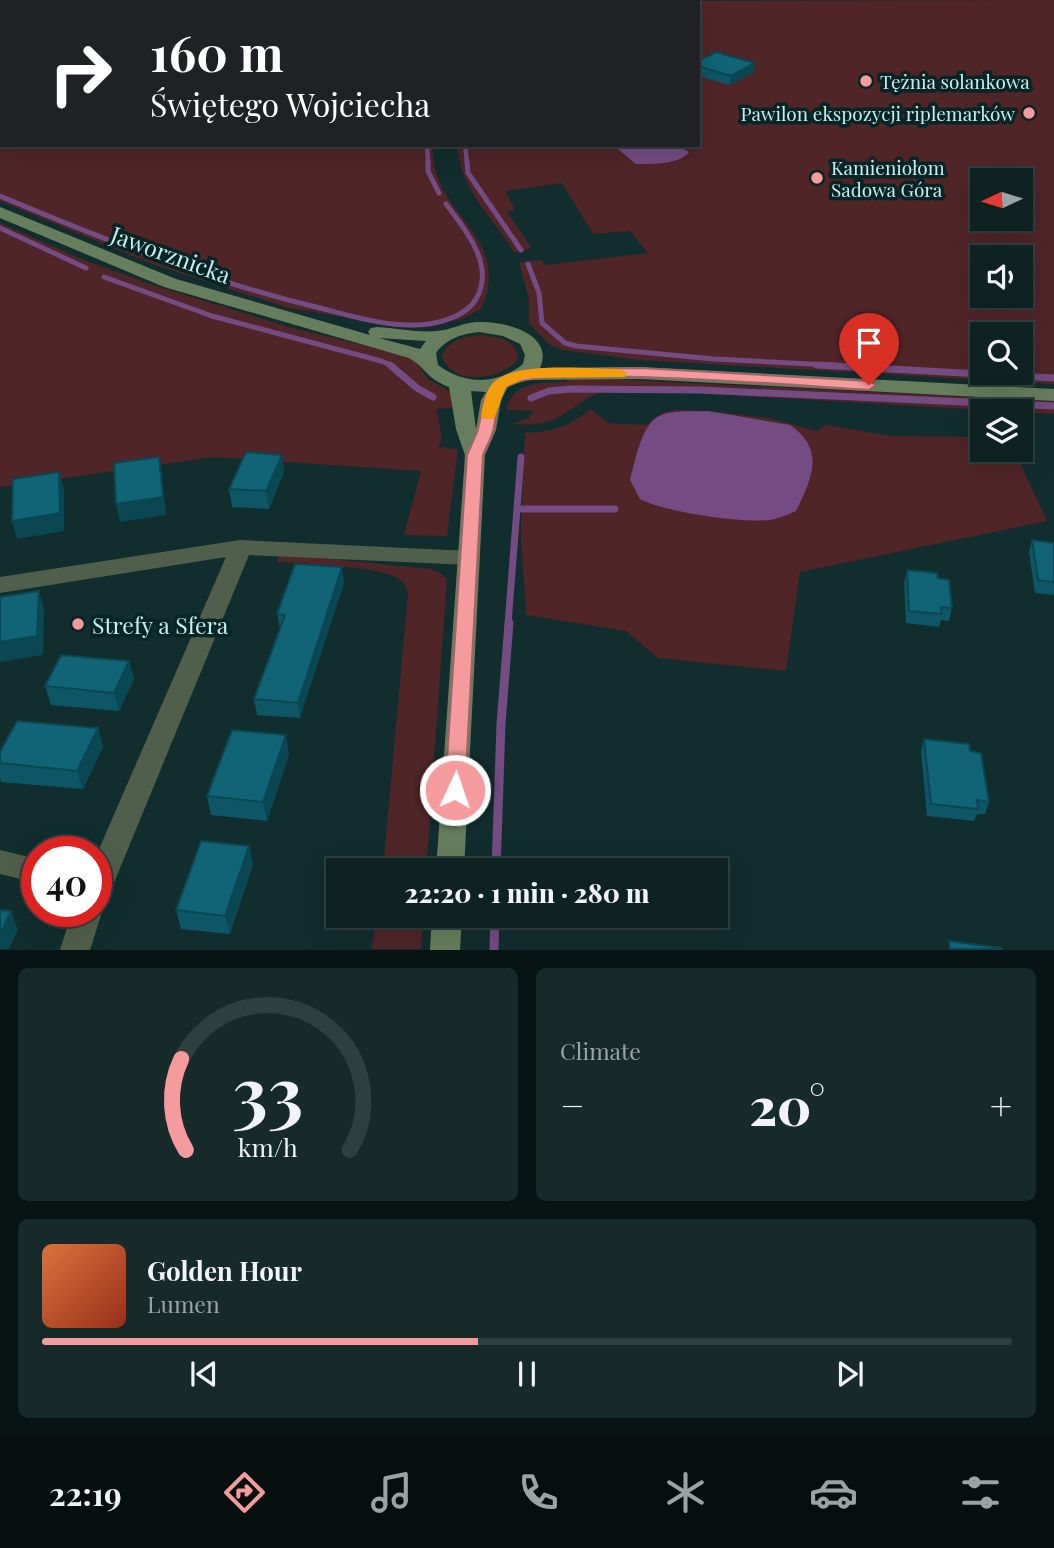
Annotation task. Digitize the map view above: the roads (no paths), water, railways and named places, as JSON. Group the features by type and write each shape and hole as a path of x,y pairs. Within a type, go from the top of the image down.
{"street":[{"name":"Jaworznicka","path":"0,212 170,283 416,354 427,360 437,375 457,383"},
{"name":"Jaworznicka","path":"330,327 440,338"},
{"path":"427,360 431,345 440,338 468,328 494,328 520,336 531,345 535,353 531,366 524,374"},
{"path":"535,353 640,373"},
{"path":"457,383 476,386 500,384 524,374 640,373 1054,395"},
{"path":"457,383 462,391 466,429 475,455"},
{"path":"451,858 475,455 486,430 491,400 500,384"},
{"path":"0,585 240,547 469,558"},
{"path":"112,852 233,571 240,547"},
{"path":"0,862 21,868"},
{"path":"75,950 82,927"},
{"path":"445,950 446,928"}],"waterway":[{"path":"427,147 428,162"},
{"path":"465,147 467,162"},
{"path":"467,161 468,173 521,250"},
{"path":"428,162 428,171 439,193"},
{"path":"0,196 117,243 235,285 378,322 403,325 432,323 458,315 476,299 481,286 482,274 476,248 446,204"},
{"path":"0,228 86,268"},
{"path":"528,264 539,293 542,323 565,343 714,359 848,366"},
{"path":"104,277 212,316 393,366"},
{"path":"390,365 417,388 433,397"},
{"path":"817,365 1054,378"},
{"path":"531,398 549,391 570,389 700,390 1054,406"},
{"path":"508,624 521,457"},
{"path":"519,509 615,509"},
{"path":"496,858 501,724 509,623"},
{"path":"494,950 495,928"}],"place":[{"name":"Tężnia solankowa","path":"866,81"},
{"name":"Pawilon ekspozycji riplemarków","path":"1029,113"},
{"name":"Kamieniołom Sadowa Góra","path":"817,178"},
{"name":"Strefy a Sfera","path":"78,624"}]}
